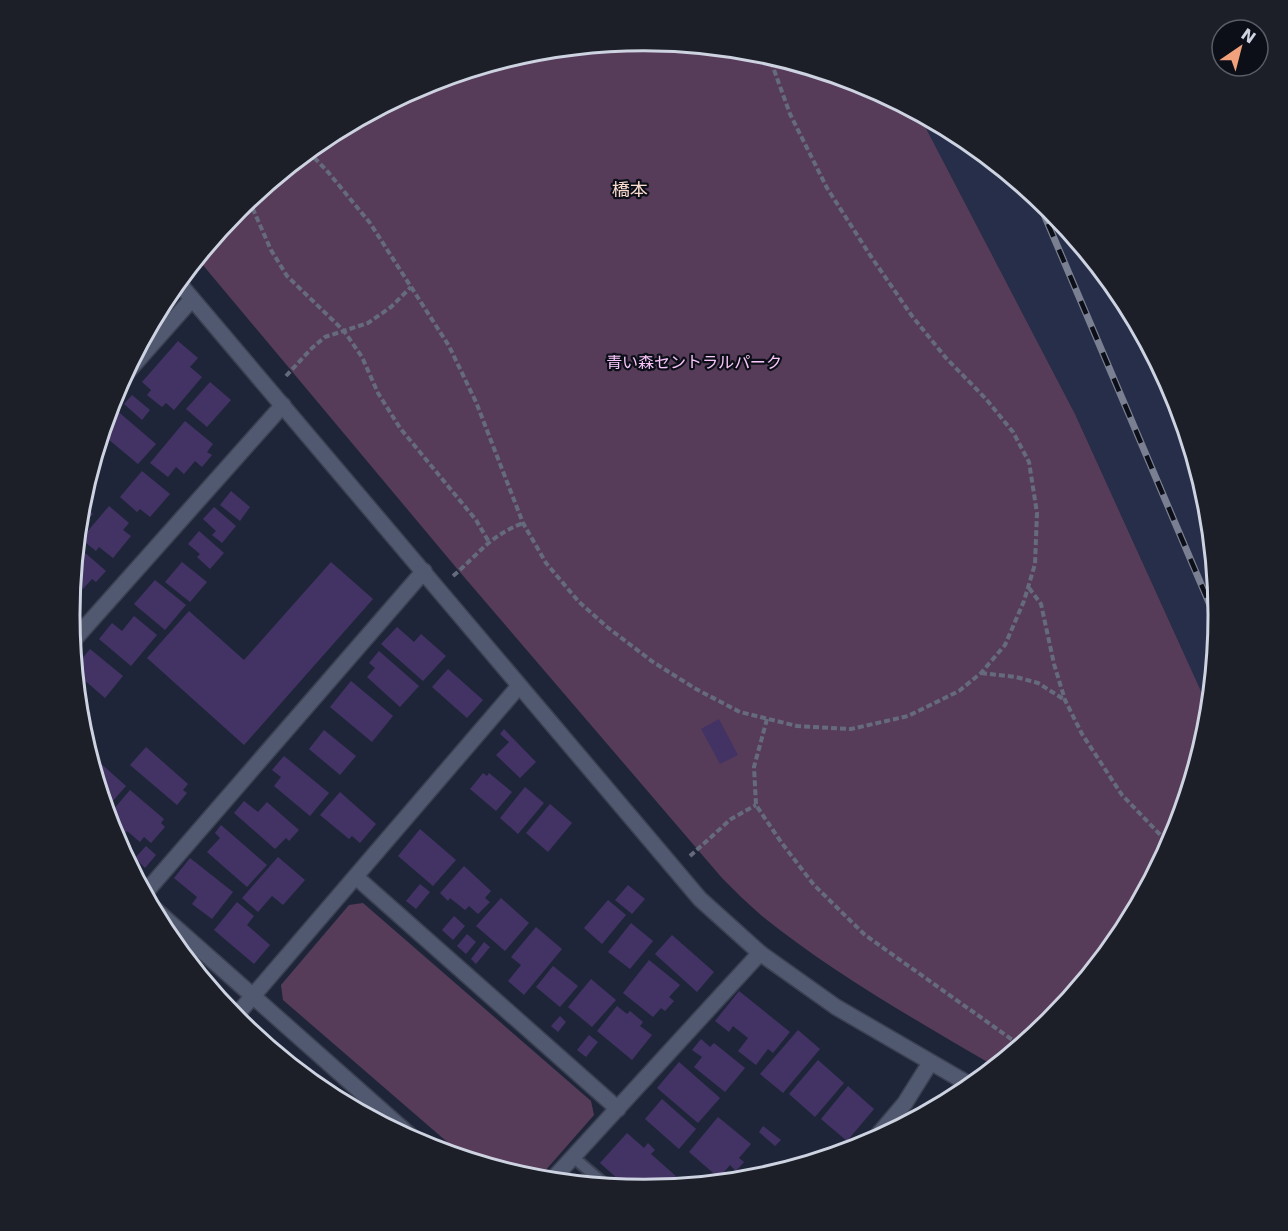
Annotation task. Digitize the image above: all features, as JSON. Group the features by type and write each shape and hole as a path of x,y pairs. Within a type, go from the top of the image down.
{"street":[{"path":"184,289 700,899 760,953 836,1007 963,1081"},
{"path":"145,352 192,299"},
{"path":"80,632 283,405"},
{"path":"150,888 424,571"},
{"path":"241,1010 519,686"},
{"path":"356,877 618,1109"},
{"path":"173,925 395,1123"},
{"path":"559,1173 760,953"},
{"path":"886,1126 905,1103 930,1063"}],"lane":[{"path":"573,1157 597,1178"}],"path":[{"path":"314,158 370,223 449,346 476,402 524,523 546,563 579,602 653,662 696,690 740,712 797,726 851,729 908,716 959,691 981,673 1005,645 1024,601 1035,564 1037,513 1029,462 1013,432 987,399 946,358 870,255 827,188 790,114 773,66"},
{"path":"253,209 271,250 287,276 344,331 362,357 378,393 400,428 476,520 489,542"},
{"path":"286,376 325,337 368,323 391,307 411,287"},
{"path":"452,576 503,531 524,523"},
{"path":"1028,587 1041,604 1054,664 1065,700 1082,735 1122,795 1163,838"},
{"path":"981,673 1016,677 1038,683 1065,700"},
{"path":"767,718 754,767 756,805 781,842 814,885 865,935 1014,1041"},
{"path":"690,856 731,819 756,805"}],"shaded area":[{"path":"925,126 958,146 988,168 1043,216 1092,272 1133,333 1150,366 1179,434 1198,505 1204,542 1208,616 1203,695 1075,414"}],"green space":[{"name":"青い森セントラルパーク","path":"607,52 681,52 754,62 790,70 860,94 925,126 1075,414 1203,695 1198,726 1179,797 1166,832 1133,898 1092,959 1068,988 1043,1015 988,1063 876,996 762,916 722,878 459,571 202,264 245,216 272,191 330,146 394,109 463,81 534,62"},
{"path":"363,903 591,1101 594,1115 545,1171 498,1161 451,1146 283,1000 281,985 349,905"}],"building":[{"path":"178,341 198,358 190,367 202,377 174,410 166,403 162,407 147,395 151,390 142,382"},
{"path":"210,382 231,400 207,427 186,409"},
{"path":"132,395 150,410 142,420 124,404"},
{"path":"117,411 156,444 138,464 108,439"},
{"path":"185,421 213,444 207,452 212,455 202,467 195,461 184,474 176,467 168,477 150,463"},
{"path":"142,471 170,494 150,517 140,509 137,512 120,497"},
{"path":"231,491 250,507 240,521 220,505"},
{"path":"109,506 129,523 123,530 131,536 113,558 99,547 96,551 84,541 85,534"},
{"path":"214,507 236,526 222,543 212,535 216,531 203,519"},
{"path":"199,531 224,553 210,569 197,557 200,554 188,544"},
{"path":"83,551 106,571 96,582 92,579 81,591"},
{"path":"182,562 207,582 190,602 165,582"},
{"path":"331,562 373,599 244,745 147,658 189,611 244,660"},
{"path":"155,580 186,605 165,630 134,604"},
{"path":"134,616 157,635 131,666 99,639 112,623 122,631"},
{"path":"397,627 414,642 421,634 446,656 423,681 381,644"},
{"path":"90,649 123,676 105,698 83,679 82,659"},
{"path":"379,651 419,686 400,707 367,677 375,668 369,663"},
{"path":"448,669 483,700 467,718 432,687"},
{"path":"351,681 393,716 372,742 330,707"},
{"path":"719,719 738,755 720,764 701,729"},
{"path":"504,729 536,762 520,778 496,755 509,742 500,734"},
{"path":"324,730 356,756 340,775 309,749"},
{"path":"146,747 188,784 183,790 187,793 177,805 130,765"},
{"path":"284,756 329,793 310,816 274,786 281,777 272,770"},
{"path":"99,762 126,786 111,803"},
{"path":"483,773 487,776 489,773 512,792 496,811 470,789"},
{"path":"525,787 544,803 518,834 500,818"},
{"path":"130,790 164,819 161,823 165,827 151,843 144,837 140,842 127,831 124,835 114,809"},
{"path":"340,792 376,824 360,843 352,836 349,839 320,815"},
{"path":"244,801 258,812 267,802 299,830 289,841 286,838 275,849 234,813"},
{"path":"550,804 572,823 548,852 526,833"},
{"path":"221,825 267,865 247,887 207,852 220,838 215,833"},
{"path":"420,829 456,860 433,886 398,856"},
{"path":"146,846 156,855 145,868 135,858"},
{"path":"278,857 305,880 283,905 272,896 258,912 242,898"},
{"path":"190,858 233,892 212,919 192,904 197,897 174,878"},
{"path":"464,866 491,891 485,898 490,902 478,914 469,906 465,910 450,898 448,901 440,893"},
{"path":"420,884 430,892 416,909 406,901"},
{"path":"628,885 645,899 632,914 615,900"},
{"path":"501,898 529,923 505,951 476,926"},
{"path":"608,900 626,915 602,944 584,928"},
{"path":"237,902 254,916 247,925 270,945 254,964 214,930"},
{"path":"454,916 465,926 453,940 442,930"},
{"path":"631,923 653,941 630,969 608,952"},
{"path":"536,927 562,949 524,995 508,981 521,965 511,957"},
{"path":"467,934 476,942 466,954 457,946"},
{"path":"672,935 714,972 697,992 655,954"},
{"path":"484,942 490,947 476,964 471,959"},
{"path":"649,960 680,985 669,997 674,1001 665,1011 661,1008 653,1017 623,993"},
{"path":"553,966 578,986 560,1007 536,987"},
{"path":"591,979 616,1000 592,1027 568,1007"},
{"path":"739,991 790,1032 773,1053 768,1049 756,1065 738,1051 748,1038 733,1026 729,1032 715,1021"},
{"path":"617,1006 627,1014 630,1011 643,1022 640,1026 652,1035 632,1060 597,1031"},
{"path":"560,1016 566,1022 558,1032 551,1026"},
{"path":"798,1030 820,1049 783,1093 760,1074"},
{"path":"589,1035 598,1042 586,1057 577,1050"},
{"path":"701,1039 710,1047 714,1043 745,1068 725,1092 694,1067 702,1057 692,1050"},
{"path":"818,1060 844,1083 815,1117 789,1094"},
{"path":"679,1062 720,1098 698,1123 657,1088"},
{"path":"848,1086 874,1109 847,1141 821,1119"},
{"path":"662,1099 696,1129 679,1149 645,1119"},
{"path":"718,1117 751,1144 739,1158 744,1162 736,1171 730,1165 722,1174 718,1175 689,1152"},
{"path":"763,1126 781,1140 775,1146 759,1132"},
{"path":"627,1133 644,1148 648,1143 655,1150 651,1154 679,1179 618,1179 600,1163"}],"railway":[{"path":"1046,219 1208,599"}],"district":[{"name":"橋本","path":"630,189"}]}
